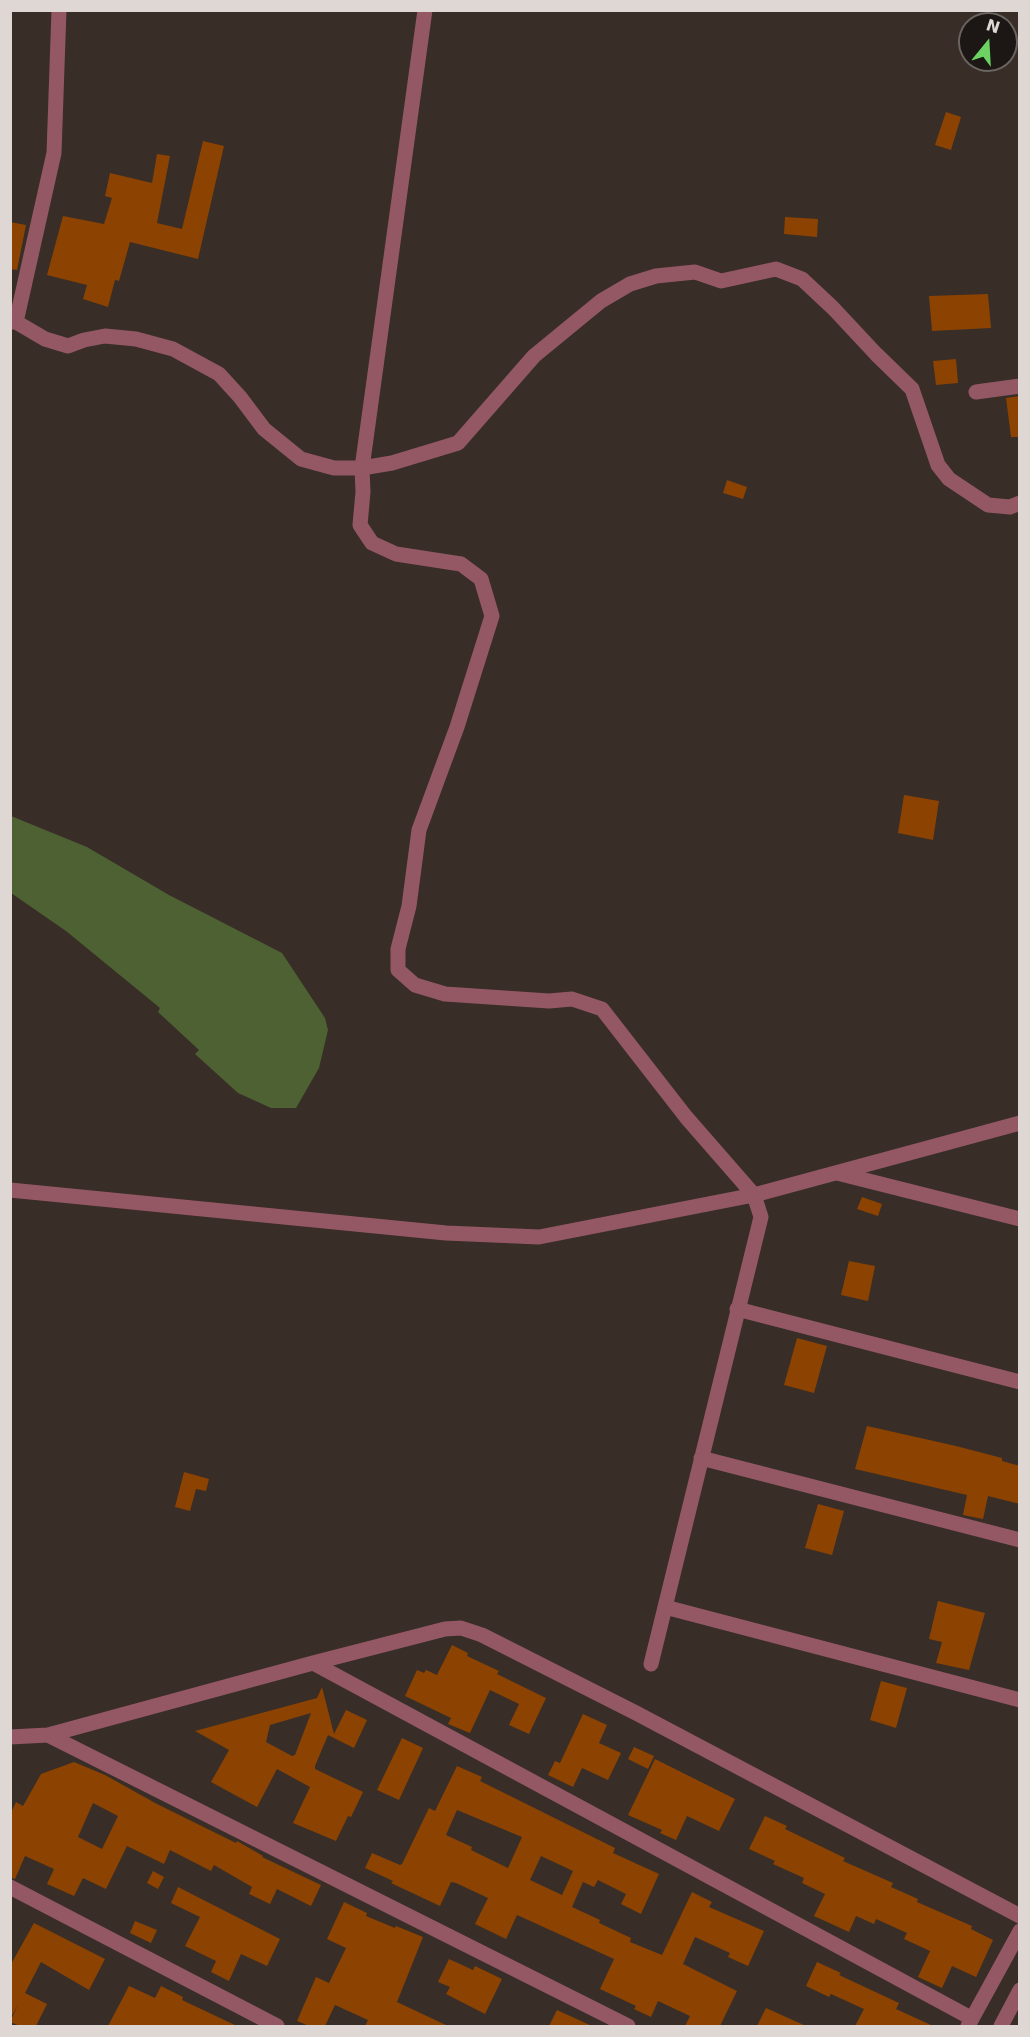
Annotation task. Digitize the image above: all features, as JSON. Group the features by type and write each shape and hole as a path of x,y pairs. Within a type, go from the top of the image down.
{"street":[{"path":"59,10 54,153 13,322 45,339 68,346 105,336 136,339 173,349 219,374 264,429 301,459 334,468 362,468 392,463 458,443 534,356 601,301 630,284 656,276 694,272 721,281 776,269 802,279 912,389 938,465 949,479 988,505 1010,507 1020,503"},
{"path":"425,10 362,468 363,492 360,525 372,543 396,554 461,564 481,579 492,616 457,727 419,830 409,906 398,949 398,970 415,985 445,994 539,1000 572,999 602,1010 686,1117 754,1195 760,1217 651,1664"},
{"path":"976,392 1020,386"},
{"path":"10,1190 446,1233 539,1237 754,1195 1020,1124"},
{"path":"834,1172 1020,1219"},
{"path":"737,1310 1020,1382"},
{"path":"701,1458 1020,1540"},
{"path":"665,1607 1020,1700"},
{"path":"10,1737 48,1735 313,1663 445,1629 461,1628 482,1635 647,1719 1020,1916"},
{"path":"313,1663 969,2022 1020,1931"},
{"path":"48,1735 628,2026"},
{"path":"10,1887 276,2026"},
{"path":"1001,2026 1020,1990"}],"green space":[{"path":"11,816 87,847 169,895 282,953 325,1018 328,1030 319,1068 296,1108 271,1108 238,1093 195,1054 199,1050 158,1012 160,1008 66,931 11,893"}],"building":[{"path":"946,112 961,117 951,150 935,145"},
{"path":"203,141 224,146 198,259 130,242 119,281 115,280 108,307 83,299 87,285 47,275 63,216 104,224 112,198 105,196 110,173 152,183 157,154 170,156 157,223 182,229"},
{"path":"785,217 818,219 817,237 784,234"},
{"path":"10,222 26,225 17,270 10,269"},
{"path":"988,294 991,328 932,331 929,296"},
{"path":"956,359 958,383 936,385 933,361"},
{"path":"1020,396 1020,437 1011,437 1006,398"},
{"path":"727,480 747,487 743,499 723,493"},
{"path":"904,795 939,801 933,840 898,833"},
{"path":"862,1197 882,1204 878,1216 857,1209"},
{"path":"849,1261 875,1266 868,1301 841,1295"},
{"path":"797,1338 827,1346 814,1393 784,1385"},
{"path":"867,1426 1002,1458 1002,1461 1020,1466 1020,1504 988,1496 983,1519 963,1515 967,1495 855,1469"},
{"path":"184,1472 209,1479 206,1491 196,1489 190,1511 175,1507"},
{"path":"818,1504 844,1511 832,1555 805,1548"},
{"path":"938,1601 985,1613 969,1670 936,1663 942,1642 929,1639"},
{"path":"452,1645 468,1653 467,1656 499,1671 497,1674 546,1698 529,1734 509,1725 519,1704 490,1690 470,1733 448,1724 451,1718 405,1696 417,1670 424,1673 426,1670 437,1675"},
{"path":"881,1681 907,1688 896,1728 870,1720"},
{"path":"322,1687 334,1734 346,1710 367,1720 354,1748 328,1735 315,1766 315,1769 363,1792 336,1841 293,1823 310,1787 277,1769 257,1807 211,1782 229,1750 195,1731 317,1698","holes":["311,1713 295,1755 292,1756 266,1742 270,1725"]},
{"path":"583,1714 607,1725 599,1743 621,1753 608,1780 582,1768 573,1787 548,1775 555,1761 560,1763"},
{"path":"402,1738 423,1748 399,1800 377,1790"},
{"path":"634,1747 654,1756 648,1769 628,1759"},
{"path":"655,1759 735,1799 719,1831 687,1816 676,1840 660,1833 662,1830 628,1815"},
{"path":"74,1762 105,1775 157,1804 236,1843 237,1841 262,1857 321,1885 311,1906 277,1889 270,1904 249,1894 252,1887 214,1865 211,1871 170,1850 164,1864 127,1846 106,1889 83,1878 74,1896 47,1884 54,1869 25,1856 15,1879 10,1877 10,1815 16,1802 23,1806 41,1774","holes":["93,1803 118,1816 102,1849 78,1837"]},
{"path":"457,1766 482,1777 480,1781 615,1848 613,1853 659,1874 641,1914 621,1904 626,1894 598,1880 594,1887 583,1882 572,1907 631,1938 630,1942 662,1955 692,1892 712,1902 709,1907 764,1931 748,1966 728,1957 730,1953 695,1937 683,1964 737,1991 720,2026 685,2026 690,2016 658,2001 651,2017 634,2009 636,2006 600,1989 614,1959 517,1915 506,1939 475,1924 488,1898 456,1883 451,1882 440,1906 365,1868 372,1853 402,1864 429,1808 435,1811","holes":["457,1810 522,1837 508,1868 446,1835","541,1856 573,1871 562,1895 530,1880"]},
{"path":"765,1816 787,1826 785,1829 845,1858 843,1861 893,1883 891,1887 918,1899 917,1902 972,1926 971,1929 993,1940 976,1977 952,1966 942,1988 918,1977 930,1951 904,1939 907,1933 876,1919 874,1924 856,1916 849,1932 814,1916 825,1894 802,1883 804,1878 773,1864 775,1861 749,1849"},
{"path":"153,1871 164,1877 158,1889 147,1883"},
{"path":"178,1887 280,1939 267,1966 241,1954 229,1981 211,1972 216,1961 185,1946 200,1917 171,1903"},
{"path":"344,1902 367,1913 366,1916 423,1937 397,2002 448,2026 365,2026 368,2020 335,2005 325,2026 309,2026 297,2021 316,1977 329,1983 346,1948 327,1939"},
{"path":"135,1921 157,1930 151,1943 130,1933"},
{"path":"34,1923 105,1959 89,1990 41,1962 25,1993 47,2004 36,2026 20,2026 10,2022 18,2005 10,2019 10,1966"},
{"path":"449,1959 473,1970 475,1966 502,1979 485,2014 446,1994 450,1987 438,1982"},
{"path":"817,1962 899,2003 896,2009 933,2026 855,2026 864,2009 806,1986"},
{"path":"129,1986 155,1998 161,1986 183,1997 182,2000 237,2026 108,2026"},
{"path":"766,2008 806,2026 757,2026"},
{"path":"557,2010 592,2026 549,2026"}]}
